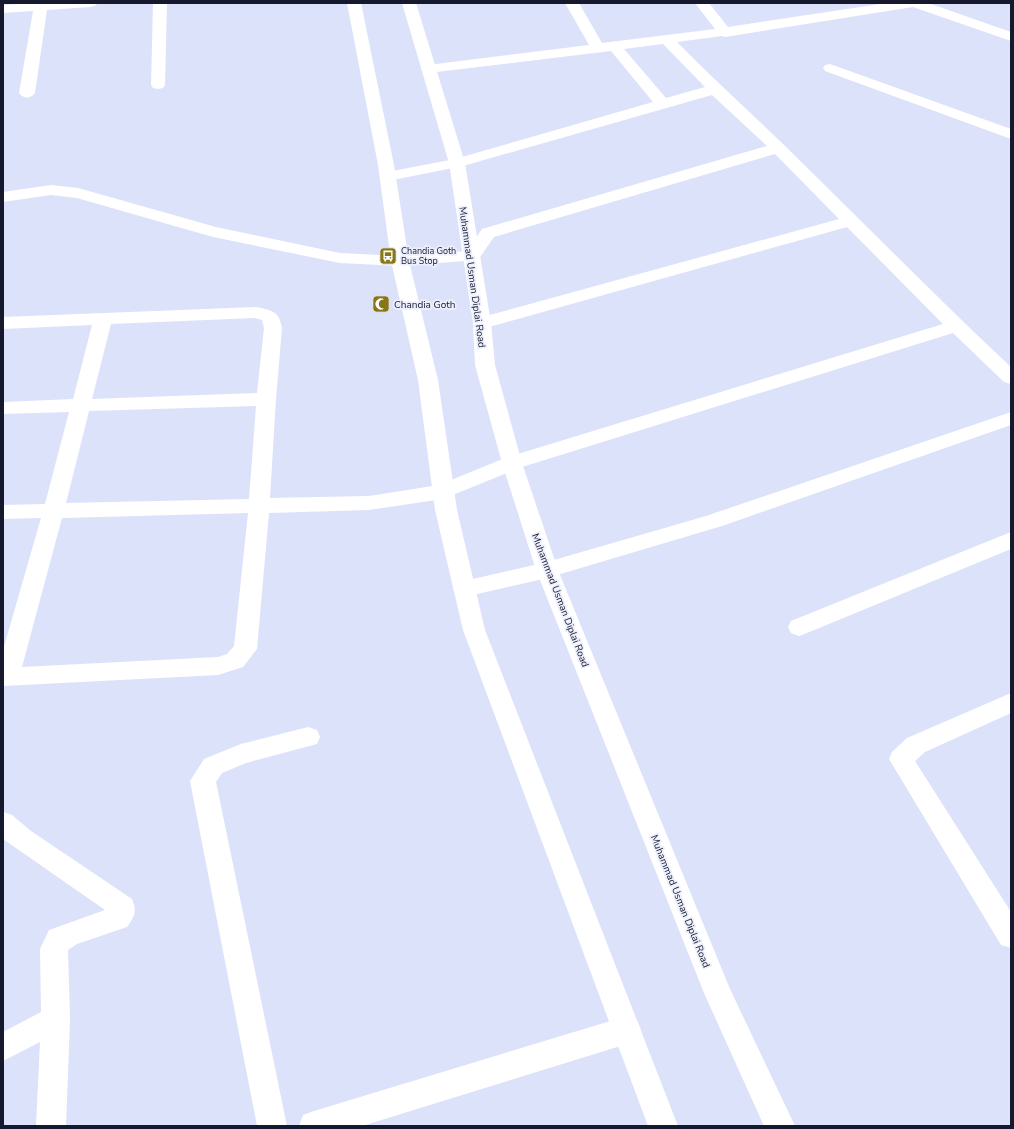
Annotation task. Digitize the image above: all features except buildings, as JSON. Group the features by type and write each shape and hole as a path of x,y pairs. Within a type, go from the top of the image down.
{"street":[{"path":"3,9 41,5 90,3"},
{"path":"158,85 160,3"},
{"path":"354,3 388,176 400,260 428,380 446,510 474,630 663,1126"},
{"name":"Muhammad Usman Diplai Road","path":"409,3 457,163 482,323 485,365 512,463 547,570 718,993 780,1126"},
{"path":"572,3 598,48"},
{"path":"702,3 725,33"},
{"path":"428,69 725,33 913,3 1011,37"},
{"path":"27,93 41,5"},
{"path":"667,40 715,90 778,148 956,326 1011,378"},
{"path":"614,46 664,104"},
{"path":"830,68 1011,134"},
{"path":"388,176 457,163 715,90"},
{"path":"3,197 51,190 78,193 213,232 340,258 400,260 472,256 488,234 778,148"},
{"path":"482,323 850,221"},
{"path":"3,323 257,312 271,317 273,328 266,399 259,505 245,649 235,661 218,666 5,677 54,510 103,319"},
{"path":"3,512 369,503 443,492 512,463 956,326"},
{"path":"3,408 266,399"},
{"path":"464,589 547,570 714,521 1011,418"},
{"path":"799,627 1011,540"},
{"path":"1011,702 916,745 902,759 1011,936"},
{"path":"272,1126 203,781 213,766 241,754 308,737"},
{"path":"9,835 122,907 121,913 117,918 58,939 54,949 56,1019 52,1126"},
{"path":"3,1048 56,1019"},
{"path":"314,1126 627,1030"}],"place":[{"name":"Chandia Goth Bus Stop","path":"388,256"},
{"name":"Chandia Goth","path":"381,304"}]}
